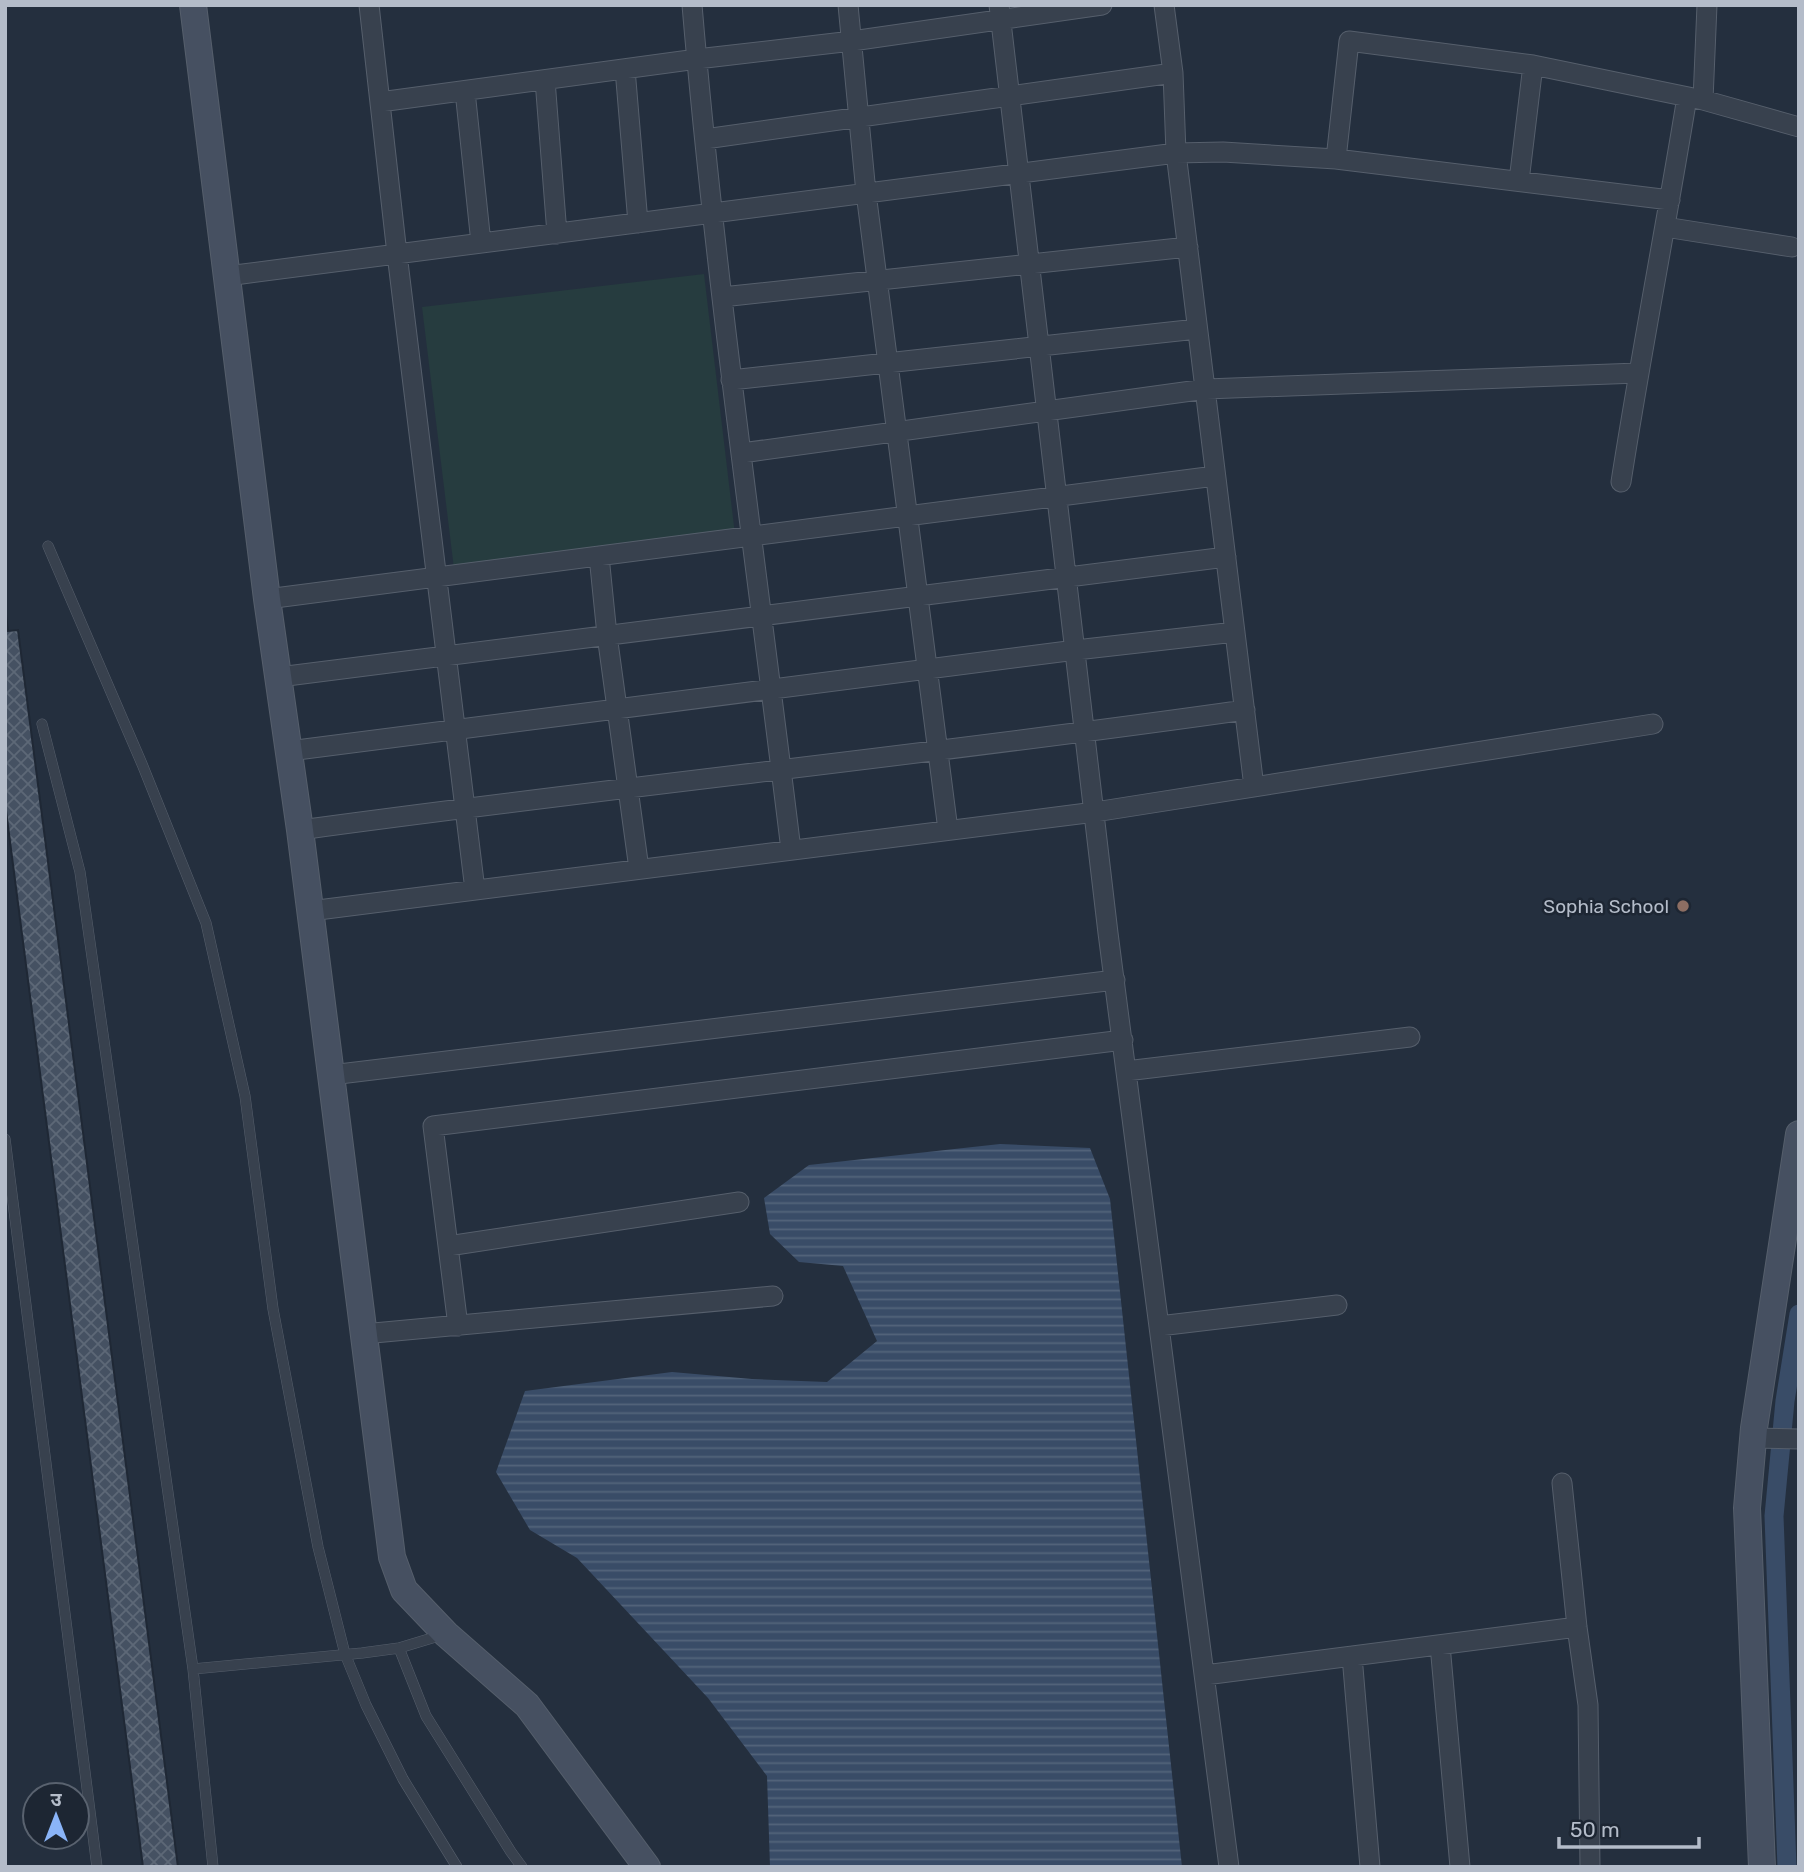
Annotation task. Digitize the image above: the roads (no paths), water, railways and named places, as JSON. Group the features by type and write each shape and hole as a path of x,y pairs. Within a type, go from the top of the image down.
{"street":[{"path":"192,5 392,1557 404,1590 446,1634 527,1705 647,1867"},
{"path":"369,5 475,890"},
{"path":"692,5 731,380 792,850"},
{"path":"848,5 866,194 948,830"},
{"path":"380,103 697,59 852,41 1000,13 1102,5"},
{"path":"1164,5 1177,153 1254,787"},
{"path":"1621,482 1670,200 1695,98 1707,5"},
{"path":"1000,13 1094,812 1229,1867"},
{"path":"1336,159 1349,41 1533,65 1695,98 1799,127"},
{"path":"1519,181 1533,65"},
{"path":"625,69 638,223"},
{"path":"705,139 1172,74"},
{"path":"544,80 557,234"},
{"path":"465,91 481,243"},
{"path":"227,276 1177,153 1223,152 1336,159 1670,200"},
{"path":"1665,227 1791,247"},
{"path":"722,298 1188,247"},
{"path":"731,380 1198,329"},
{"path":"742,453 1206,389 1638,373"},
{"path":"267,599 1215,476"},
{"path":"599,556 639,869"},
{"path":"279,677 1226,557"},
{"path":"289,751 1235,632"},
{"path":"300,830 465,807 1086,733 1245,709"},
{"path":"310,911 1094,812 1654,724"},
{"path":"331,1075 1115,980"},
{"path":"1126,1071 1410,1037"},
{"path":"458,1325 433,1126 1123,1040"},
{"path":"1762,1867 1747,1508 1799,1134"},
{"path":"448,1246 739,1202"},
{"path":"363,1334 773,1296"},
{"path":"1159,1326 1337,1306"},
{"path":"1758,1439 1796,1438"},
{"path":"1562,1483 1588,1705 1590,1867"},
{"path":"1205,1675 1577,1628"},
{"path":"1440,1645 1460,1867"},
{"path":"1352,1656 1370,1867"}],"lane":[{"path":"48,546 142,764 206,923 244,1096 273,1310 318,1547 345,1654 366,1705 403,1779 457,1867"},
{"path":"43,724 80,872 193,1669 212,1867"},
{"path":"5,1139 97,1867"},
{"path":"193,1669 399,1648 446,1634"},
{"path":"399,1648 426,1716 522,1867"}],"water":[{"path":"1000,1144 1090,1148 1110,1199 1182,1867 770,1867 767,1776 708,1698 577,1558 530,1530 496,1472 525,1391 672,1372 827,1382 877,1341 843,1266 799,1262 770,1234 764,1198 809,1165"}],"waterway":[{"path":"1787,1867 1774,1516 1785,1401 1799,1314"}],"place":[{"name":"Sophia School","path":"1683,906"}]}
